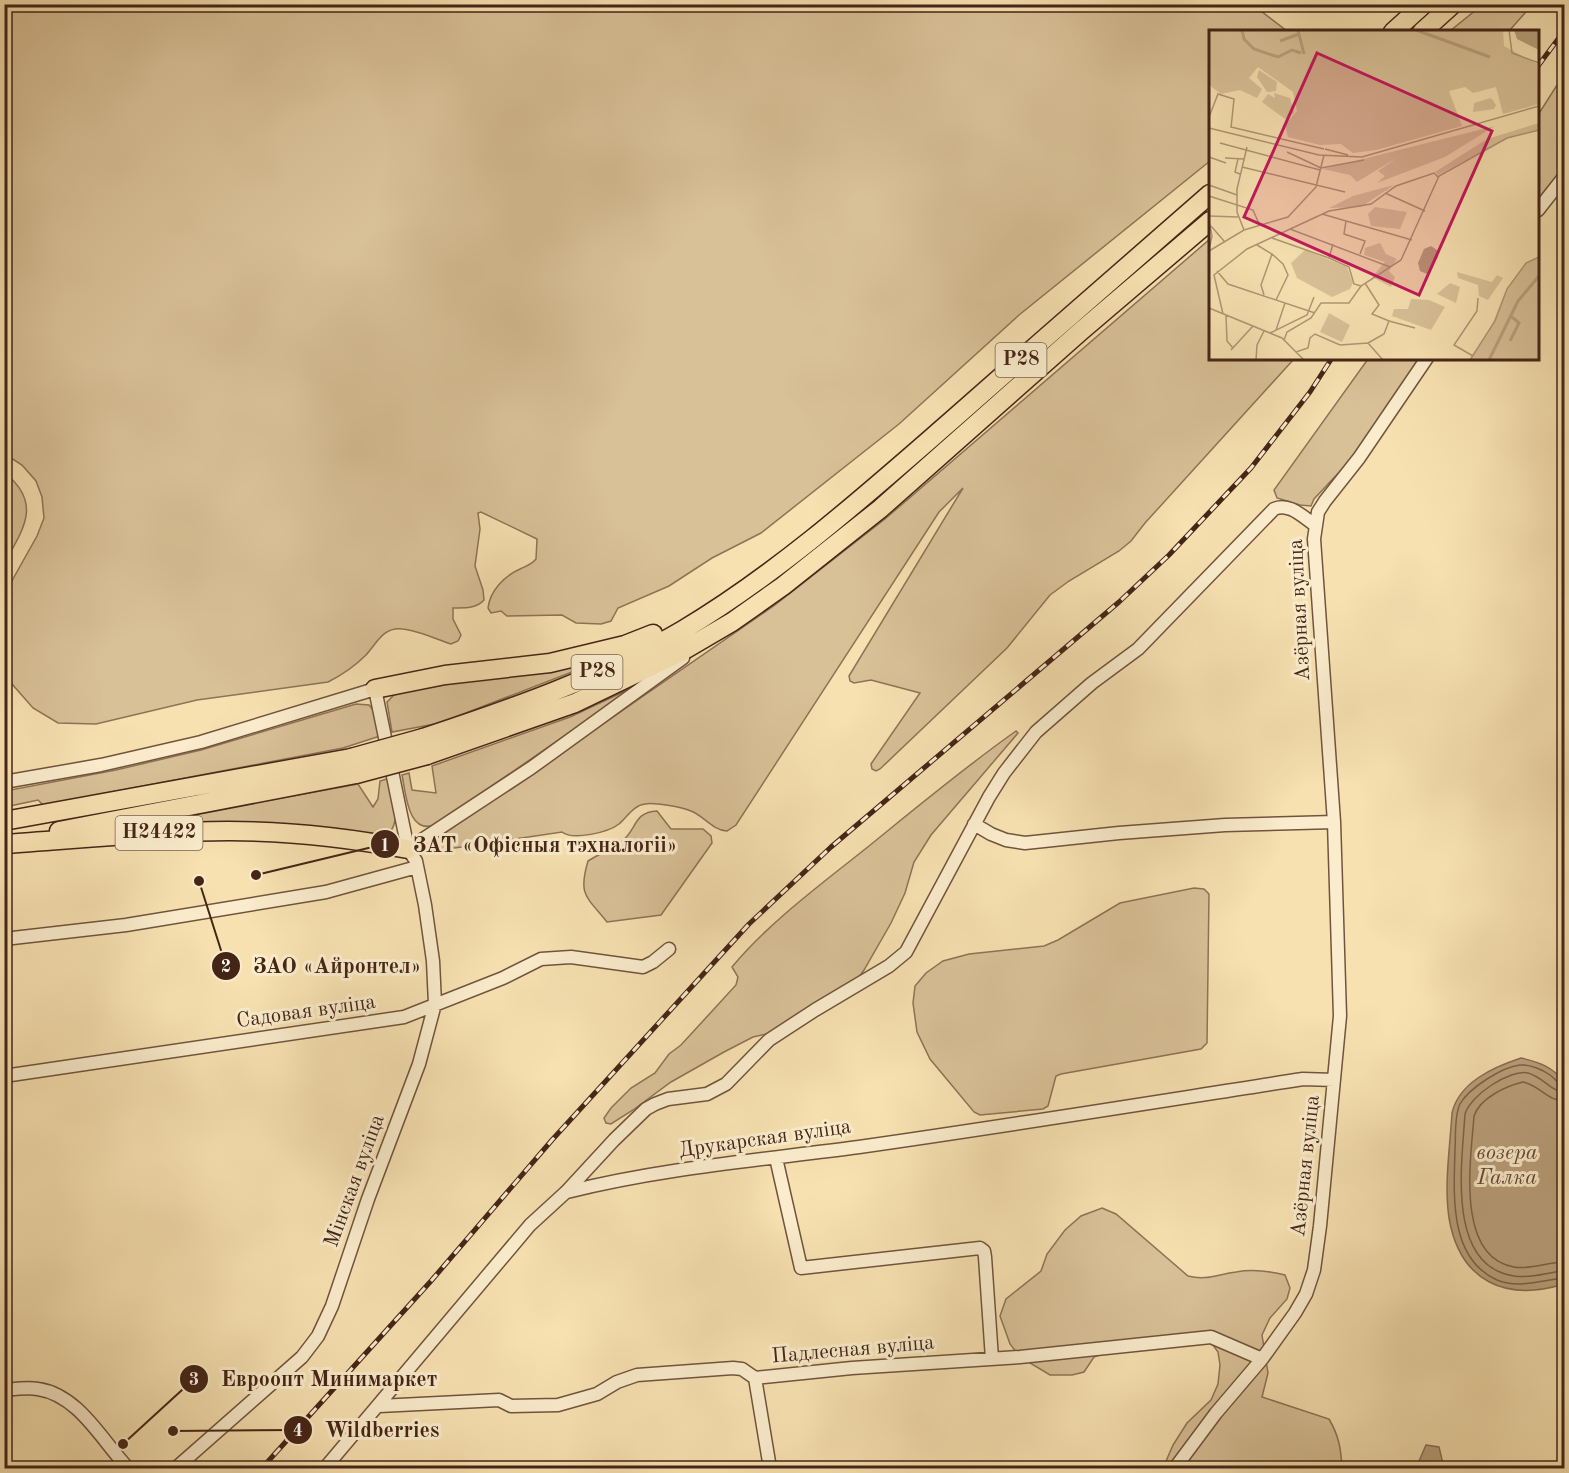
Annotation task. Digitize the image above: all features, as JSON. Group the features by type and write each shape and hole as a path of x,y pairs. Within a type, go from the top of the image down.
{"highway":[{"path":"1395,30 1424,4"},
{"path":"1424,30 1454,4"},
{"name":"Р28","path":"425,747 633,656 716,610 793,554 893,472 1209,195"},
{"name":"Р28","path":"4,843 353,766 425,747 576,703 679,653 732,622 783,586 880,509 1074,337 1209,222"},
{"path":"375,689 445,675 550,663 625,645 661,631 758,579"},
{"name":"Р28","path":"4,821 353,766"},
{"name":"Н24422","path":"4,843 173,832 230,831 314,836 408,849"}],"street":[{"path":"1539,209 1564,177"},
{"name":"Азёрная вуліца","path":"1175,1468 1216,1413 1262,1359 1295,1313 1306,1294 1314,1270 1340,1016 1334,822 1314,538 1315,525 1318,512 1325,501 1371,441 1426,360"},
{"path":"566,1192 645,1109 668,1100 707,1094 726,1084 769,1040 889,966 906,952 974,824 1004,773 1036,732 1092,683 1138,649 1274,509 1282,506 1288,507 1315,525"},
{"path":"408,849 531,768 732,622"},
{"path":"4,782 101,765 201,742 375,689"},
{"name":"Мінская вуліца","path":"176,1468 291,1367 311,1346 324,1325 419,1064 435,1004 430,934 416,861 408,849 375,689"},
{"path":"974,824 999,837 1025,843 1119,832 1334,822"},
{"path":"4,939 126,925 326,892 417,867"},
{"name":"Садовая вуліца","path":"4,1076 404,1017 503,978 541,959 571,957 643,967 669,949"},
{"name":"Друкарская вуліца","path":"325,1468 530,1225 566,1192 609,1181 986,1129 1303,1079 1334,1080"},
{"path":"776,1158 801,1268 980,1248 985,1257 992,1359"},
{"name":"Падлесная вуліца","path":"379,1406 499,1400 511,1406 558,1405 597,1394 617,1382 637,1376 733,1368 742,1370 754,1378 852,1368 992,1359 1211,1337 1262,1359"},
{"path":"754,1378 770,1468"},
{"path":"4,1390 38,1389 66,1400 90,1422 128,1468"}],"shaded area":[{"path":"1482,4 1532,5 1510,30 1451,30"},
{"path":"5,5 1253,5 1286,30 1209,30 1209,162 1019,315 899,424 761,533 712,558 669,586 618,608 611,621 601,624 576,623 562,615 507,616 501,611 491,613 488,608 489,602 499,585 514,572 536,559 537,539 481,512 478,513 480,529 475,566 484,600 474,606 453,608 453,619 461,635 458,641 451,644 414,631 395,629 385,633 353,667 328,682 197,700 96,724 58,723 33,708 12,684 5,667 4,595 37,536 44,518 42,497 36,481 22,465 5,454"},
{"path":"1564,74 1564,177 1539,209 1539,113"},
{"path":"1209,240 1209,360 1293,360 1131,541 1050,595 1007,648 880,769 876,771 872,769 871,764 920,693 871,680 854,683 850,681 849,676 963,488 939,512 736,825 727,831 722,830 712,826 691,811 668,805 649,804 637,807 614,827 582,836 567,835 562,832 428,852 426,848 429,844 775,605 885,519"},
{"path":"1367,360 1426,360 1377,432 1314,499 1311,506 1277,498 1274,490"},
{"path":"5,473 23,495 26,516 18,538 5,562"},
{"path":"621,653 440,723 392,732 387,702 397,692"},
{"path":"638,685 437,824 427,826 414,819 407,802 402,775 409,773 412,790 436,793 432,766 570,717"},
{"path":"356,704 369,705 374,711 380,736 343,748 43,805 38,800 5,807 5,791 116,770 201,750"},
{"path":"1016,731 1018,733 931,835 914,862 905,893 891,923 864,970 841,1002 793,1028 753,1037 671,1082 611,1124 606,1123 604,1118 611,1108 631,1088 655,1073 669,1054 681,1045 736,985 738,977 732,967 762,935 797,903"},
{"path":"390,778 395,820 393,828 381,837 118,828 358,784 373,807 378,799 380,781"},
{"path":"657,811 671,829 703,829 711,836 712,843 661,915 607,922 589,900 584,888 588,861 627,837 639,818 649,812"},
{"path":"1194,888 1204,889 1209,894 1207,1043 1201,1049 1061,1074 1056,1076 1048,1106 1043,1109 980,1115 974,1112 930,1059 917,1032 913,1003 915,986 926,973 943,961 969,954 1044,946 1120,903"},
{"path":"1102,1208 1116,1214 1188,1276 1207,1277 1242,1271 1285,1275 1290,1288 1287,1299 1270,1318 1262,1335 1268,1373 1262,1397 1329,1419 1339,1443 1342,1468 1163,1468 1173,1445 1187,1423 1211,1400 1218,1384 1220,1365 1218,1352 1208,1338 1131,1343 1094,1357 1084,1372 1072,1375 1050,1375 1020,1357 1010,1344 1000,1316 1006,1299 1041,1271 1047,1254 1065,1230 1081,1216"}],"water":[{"name":"возера Галка","path":"1521,1058 1545,1066 1555,1072 1564,1082 1564,1284 1543,1289 1505,1288 1489,1282 1475,1272 1463,1258 1449,1218 1448,1166 1452,1113 1456,1102 1470,1084 1479,1077"},
{"path":"1426,1445 1439,1447 1444,1468 1416,1468"}],"railway":[{"path":"1539,65 1564,31"},
{"path":"262,1468 431,1281 552,1140 749,924 831,847 1119,602 1169,555 1251,468 1310,392 1331,360"}],"place":[{"name":"ЗАТ «Офісныя тэхналогіі»","path":"256,875"},
{"name":"ЗАО «Айронтел»","path":"199,881"},
{"name":"Wildberries","path":"173,1431"},
{"name":"Евроопт Минимаркет","path":"123,1444"}]}
